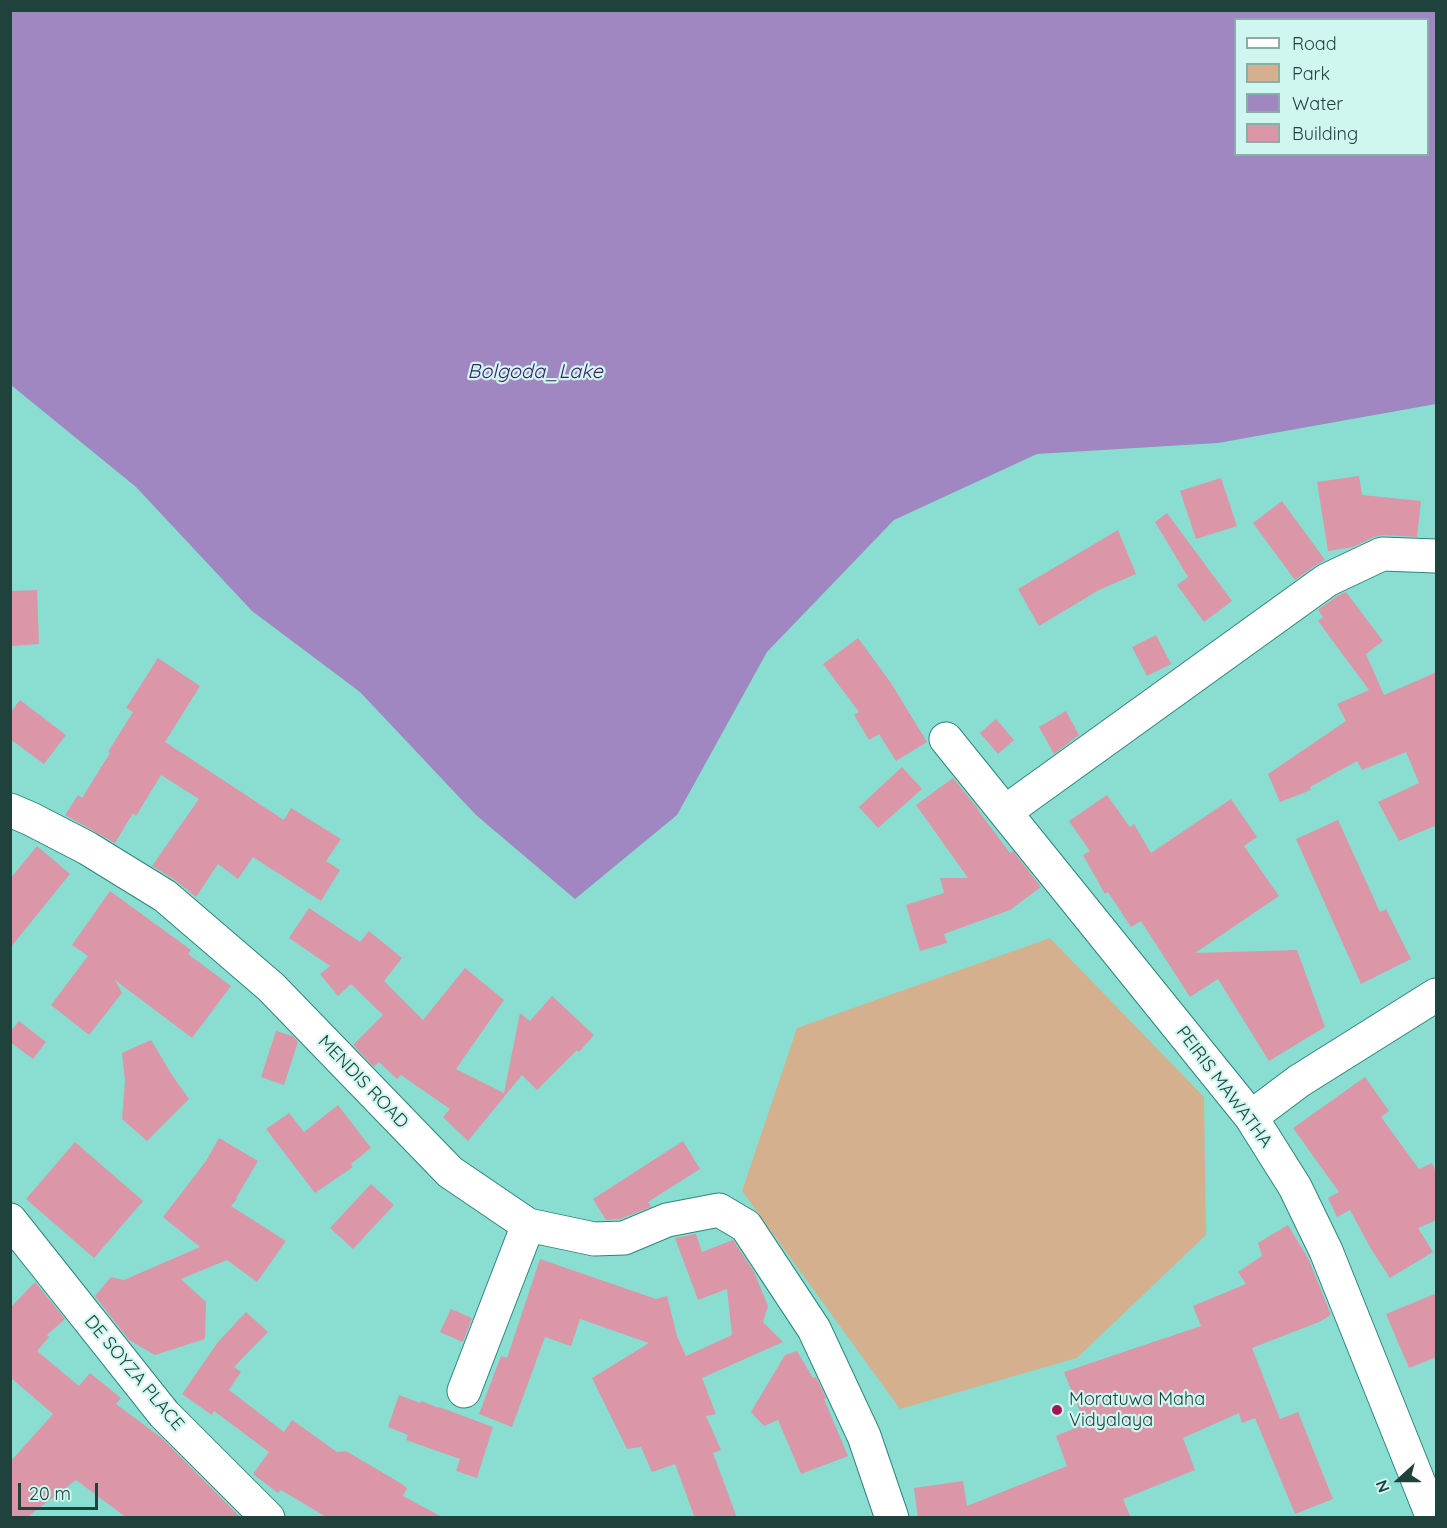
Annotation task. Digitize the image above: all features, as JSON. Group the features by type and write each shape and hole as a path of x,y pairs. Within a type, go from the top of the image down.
{"street":[{"path":"1005,812 1327,580 1382,554 1437,556"},
{"name":"PEIRIS MAWATHA","path":"946,739 1251,1117 1295,1187 1326,1251 1433,1518"},
{"name":"MENDIS ROAD","path":"10,810 87,848 165,896 270,987 450,1172 528,1225 594,1239 624,1238 667,1220 719,1210 746,1226 813,1329 864,1436 892,1518"},
{"path":"1251,1117 1299,1081 1437,995"},
{"name":"DE SOYZA PLACE","path":"10,1220 164,1414 268,1518"},
{"path":"464,1391 528,1225"}],"green space":[{"path":"1050,938 1204,1097 1206,1235 1077,1358 900,1409 742,1191 797,1028"}],"water":[{"name":"Bolgoda_Lake","path":"10,11 1436,11 1436,404 1218,443 1037,454 894,520 767,652 677,815 575,899 476,815 360,692 252,611 136,487 11,385"}],"building":[{"path":"1359,476 1362,495 1421,501 1417,537 1382,535 1353,547 1328,551 1317,482"},
{"path":"1221,478 1237,526 1196,539 1180,491"},
{"path":"1282,501 1325,560 1295,580 1253,523"},
{"path":"1167,513 1232,601 1204,622 1177,585 1188,577 1155,522"},
{"path":"1118,530 1136,574 1099,590 1039,626 1018,589"},
{"path":"37,590 39,644 10,646 10,591"},
{"path":"1346,592 1383,641 1366,654 1384,695 1437,672 1437,825 1399,841 1378,802 1419,783 1406,752 1362,770 1357,761 1310,787 1311,790 1280,802 1268,774 1346,721 1337,704 1369,690 1318,621 1323,617 1318,610"},
{"path":"1156,635 1171,664 1147,676 1132,647"},
{"path":"858,638 891,683 927,742 896,761 879,734 869,740 854,715 859,712 823,664"},
{"path":"158,658 200,686 165,742 284,820 291,808 341,839 326,861 340,870 321,901 253,857 238,879 218,864 196,897 175,880 152,866 199,799 161,775 136,816 133,813 115,843 65,815 78,795 82,798 110,753 108,752 133,712 126,708"},
{"path":"20,700 66,735 44,764 10,739 10,713"},
{"path":"1066,711 1079,735 1054,754 1039,727"},
{"path":"996,719 1014,740 998,754 980,733"},
{"path":"902,767 922,789 878,828 859,807"},
{"path":"953,778 1010,853 1013,851 1041,887 1010,910 944,934 947,943 920,951 906,905 944,893 940,878 968,878 916,805"},
{"path":"1107,795 1130,827 1134,824 1151,853 1231,799 1257,837 1244,846 1279,896 1195,953 1297,950 1325,1027 1269,1061 1218,979 1190,997 1141,921 1131,927 1108,892 1105,894 1083,855 1090,851 1069,821"},
{"path":"1338,820 1380,912 1386,909 1411,959 1361,984 1296,839"},
{"path":"37,846 70,874 10,948 10,879"},
{"path":"110,891 191,950 188,954 231,986 192,1038 115,980 122,993 89,1035 51,1005 88,956 72,945"},
{"path":"309,908 360,942 369,931 402,958 384,981 423,1020 465,968 504,1000 456,1069 504,1093 520,1013 530,1021 552,996 594,1035 579,1052 577,1050 537,1090 522,1075 468,1141 443,1117 450,1109 401,1075 397,1079 379,1062 374,1067 353,1045 383,1015 351,984 338,996 320,974 330,966 289,938"},
{"path":"19,1021 46,1042 33,1059 10,1042 10,1032"},
{"path":"276,1031 293,1036 298,1042 284,1085 261,1077"},
{"path":"151,1040 189,1099 147,1141 122,1119 125,1081 122,1053"},
{"path":"1365,1077 1389,1111 1381,1117 1419,1169 1432,1163 1437,1175 1437,1220 1418,1228 1433,1252 1390,1278 1350,1210 1337,1217 1328,1198 1339,1192 1293,1128"},
{"path":"338,1105 371,1148 351,1164 353,1167 315,1193 266,1129 289,1113 304,1132"},
{"path":"219,1138 258,1161 231,1206 286,1241 257,1282 227,1260 181,1279 206,1302 205,1339 155,1355 129,1340 95,1296 111,1277 124,1280 200,1247 163,1217 206,1161"},
{"path":"683,1141 700,1169 648,1202 651,1207 620,1219 606,1220 593,1199"},
{"path":"75,1142 143,1201 94,1258 26,1199"},
{"path":"371,1184 394,1205 353,1249 330,1228"},
{"path":"1288,1225 1309,1260 1331,1315 1319,1322 1252,1348 1280,1419 1298,1412 1333,1499 1295,1514 1255,1418 1242,1423 1239,1413 1183,1438 1195,1470 1123,1499 1131,1518 918,1518 914,1488 963,1481 967,1506 1067,1466 1056,1436 1085,1424 1064,1372 1201,1326 1193,1306 1246,1284 1238,1272 1262,1256 1258,1243"},
{"path":"696,1234 702,1252 733,1240 754,1272 768,1306 763,1322 783,1342 702,1378 716,1414 706,1416 721,1450 713,1453 737,1518 695,1518 675,1464 652,1472 641,1447 627,1449 592,1378 649,1343 580,1319 571,1346 545,1337 512,1427 479,1414 501,1356 507,1358 540,1259 656,1299 667,1296 677,1336 686,1356 732,1335 727,1289 698,1300 675,1238"},
{"path":"35,1282 65,1319 47,1335 49,1337 37,1351 79,1386 90,1373 121,1398 116,1404 163,1439 241,1518 127,1518 76,1480 26,1518 10,1518 10,1462 53,1414 10,1377 10,1308"},
{"path":"1437,1293 1437,1357 1409,1368 1386,1314"},
{"path":"451,1309 472,1318 463,1342 440,1332"},
{"path":"246,1312 268,1332 234,1367 241,1372 229,1390 284,1432 292,1420 337,1452 346,1451 402,1484 407,1488 403,1496 444,1518 328,1518 281,1490 278,1493 253,1474 269,1452 214,1411 212,1415 182,1394 218,1342"},
{"path":"797,1351 813,1378 816,1377 848,1456 801,1474 778,1420 764,1426 751,1412 785,1355"},
{"path":"399,1395 493,1427 477,1478 456,1471 460,1459 406,1440 408,1435 388,1427"}],"place":[{"name":"Moratuwa Maha Vidyalaya","path":"1057,1410"}]}
